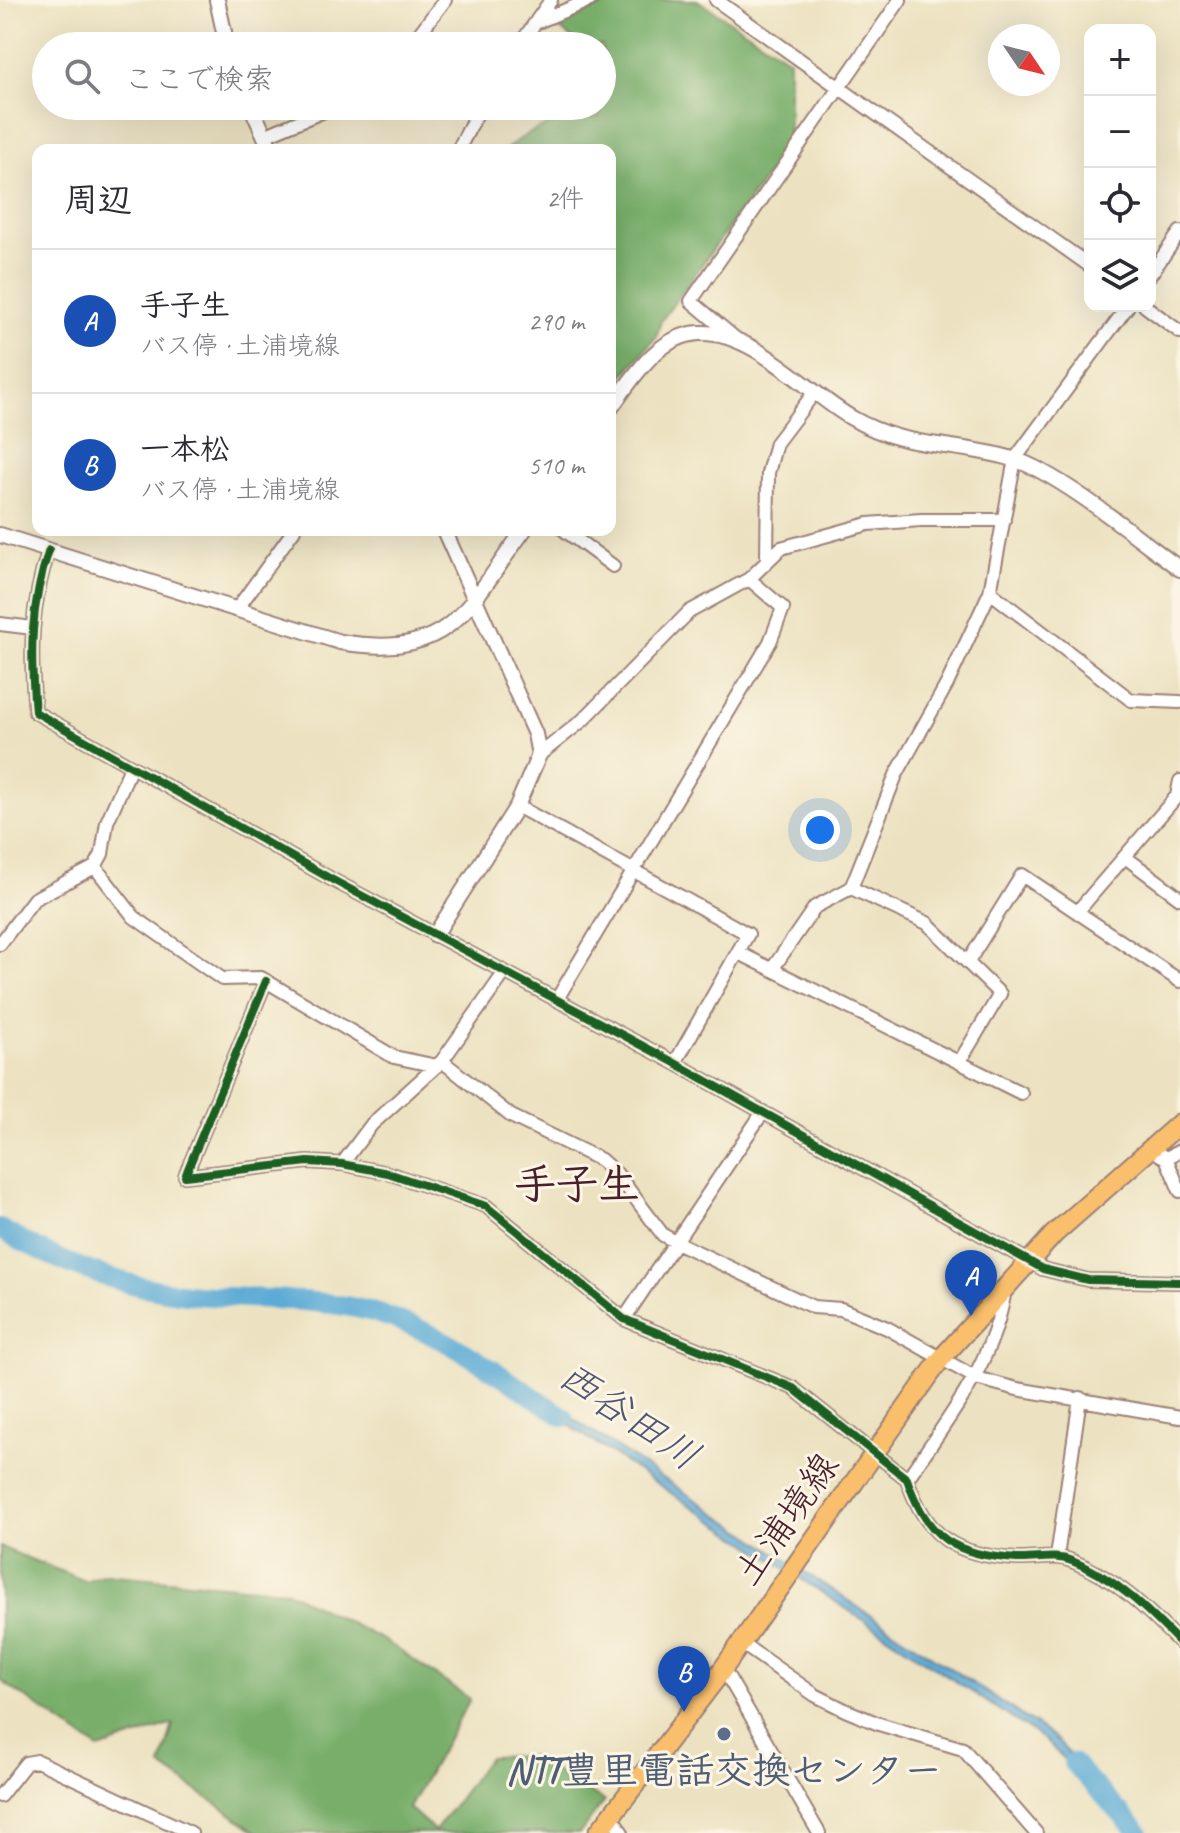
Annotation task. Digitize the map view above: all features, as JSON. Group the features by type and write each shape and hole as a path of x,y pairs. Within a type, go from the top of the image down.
{"main road":[{"name":"土浦境線","path":"598,1833 723,1668 940,1360 1086,1203 1180,1123"}],"street":[{"path":"217,0 224,32"},
{"path":"421,32 445,0"},
{"path":"529,32 551,0"},
{"path":"535,23 590,0"},
{"path":"716,0 1084,262"},
{"path":"900,0 691,301 736,339 875,431 908,443 1015,459 1052,479 1180,569"},
{"path":"257,120 268,144"},
{"path":"264,136 302,120"},
{"path":"461,144 474,120"},
{"path":"1156,266 1180,232"},
{"path":"773,968 815,907 851,888 896,775 947,684 990,592 1015,459 1124,312"},
{"path":"1153,312 1180,332"},
{"path":"616,400 652,356 676,338 716,333 736,339"},
{"path":"767,559 768,473 776,443 814,393"},
{"path":"435,935 517,806 539,755 583,720 689,612 749,579 781,548 868,524 1004,520"},
{"path":"0,535 340,642 380,649 413,645 444,630 475,599 520,536"},
{"path":"237,609 290,536"},
{"path":"447,536 535,734 539,755"},
{"path":"572,536 613,566"},
{"path":"49,550 34,598 35,712 435,935 675,1063 1028,1262 1052,1273 1088,1280 1180,1282"},
{"path":"557,999 770,642 783,608 749,579"},
{"path":"990,592 1131,700 1180,702"},
{"path":"0,624 33,628"},
{"path":"2,935 34,899 95,867 102,854 107,822 131,767"},
{"path":"1077,912 1177,796 1180,781"},
{"path":"517,806 748,934 675,1063"},
{"path":"1125,857 1180,898"},
{"path":"95,867 134,917 222,979 261,978 394,1057 439,1064 511,1116 601,1160 617,1174 663,1235 676,1242 813,1307 841,1309 887,1328 976,1378 1017,1389 1180,1417"},
{"path":"968,962 1022,875 1180,981"},
{"path":"851,888 927,923 1000,994 960,1061"},
{"path":"739,953 1021,1093"},
{"path":"342,1164 372,1124 439,1064 505,972"},
{"path":"266,981 185,1176 308,1162 342,1164 388,1173 486,1206 624,1319 793,1388 907,1479 914,1500 937,1537 964,1550 989,1555 1018,1559 1057,1557 1072,1561 1131,1594 1180,1643"},
{"path":"624,1319 763,1112"},
{"path":"1150,1148 1166,1158 1180,1191"},
{"path":"1166,1158 1180,1151"},
{"path":"907,1479 976,1378 992,1342 1005,1287"},
{"path":"1057,1557 1080,1398"},
{"path":"741,1643 815,1695 845,1710 963,1749 1036,1833"},
{"path":"723,1668 819,1833"},
{"path":"0,1796 26,1763 37,1761 191,1833"},
{"path":"611,1815 622,1833"}],"green space":[{"path":"616,0 697,0 789,59 789,145 661,321 656,337 616,384 616,144 513,144 537,129 569,120 616,120 616,32 564,32 556,26"},
{"path":"0,1547 85,1581 105,1574 287,1591 387,1642 470,1699 409,1808 435,1831 489,1757 530,1756 604,1801 580,1833 259,1833 161,1766 173,1724 99,1749 0,1680"}],"water":[{"path":"545,1400 1051,1735 1095,1780 1089,1785 1046,1741 540,1406"}],"waterway":[{"name":"西谷田川","path":"0,1229 67,1262 138,1286 187,1294 335,1304 385,1316 413,1326 465,1353 564,1417"},
{"name":"西谷田川","path":"1073,1763 1139,1833"}],"cycle path":[{"path":"49,550 38,591 33,630 35,712 331,879 675,1063 1043,1269 1088,1280 1180,1282"},
{"path":"266,981 185,1176 308,1162 342,1164 388,1173 486,1206 624,1319 793,1388 907,1479 924,1516 946,1540 960,1548 995,1557 1058,1558 1088,1568 1143,1607 1180,1643"}],"place":[{"name":"手子生","path":"971,1316"},
{"name":"一本松","path":"684,1712"},
{"name":"NTT豊里電話交換センター","path":"724,1734"}],"district":[{"name":"手子生","path":"577,1184"}]}
